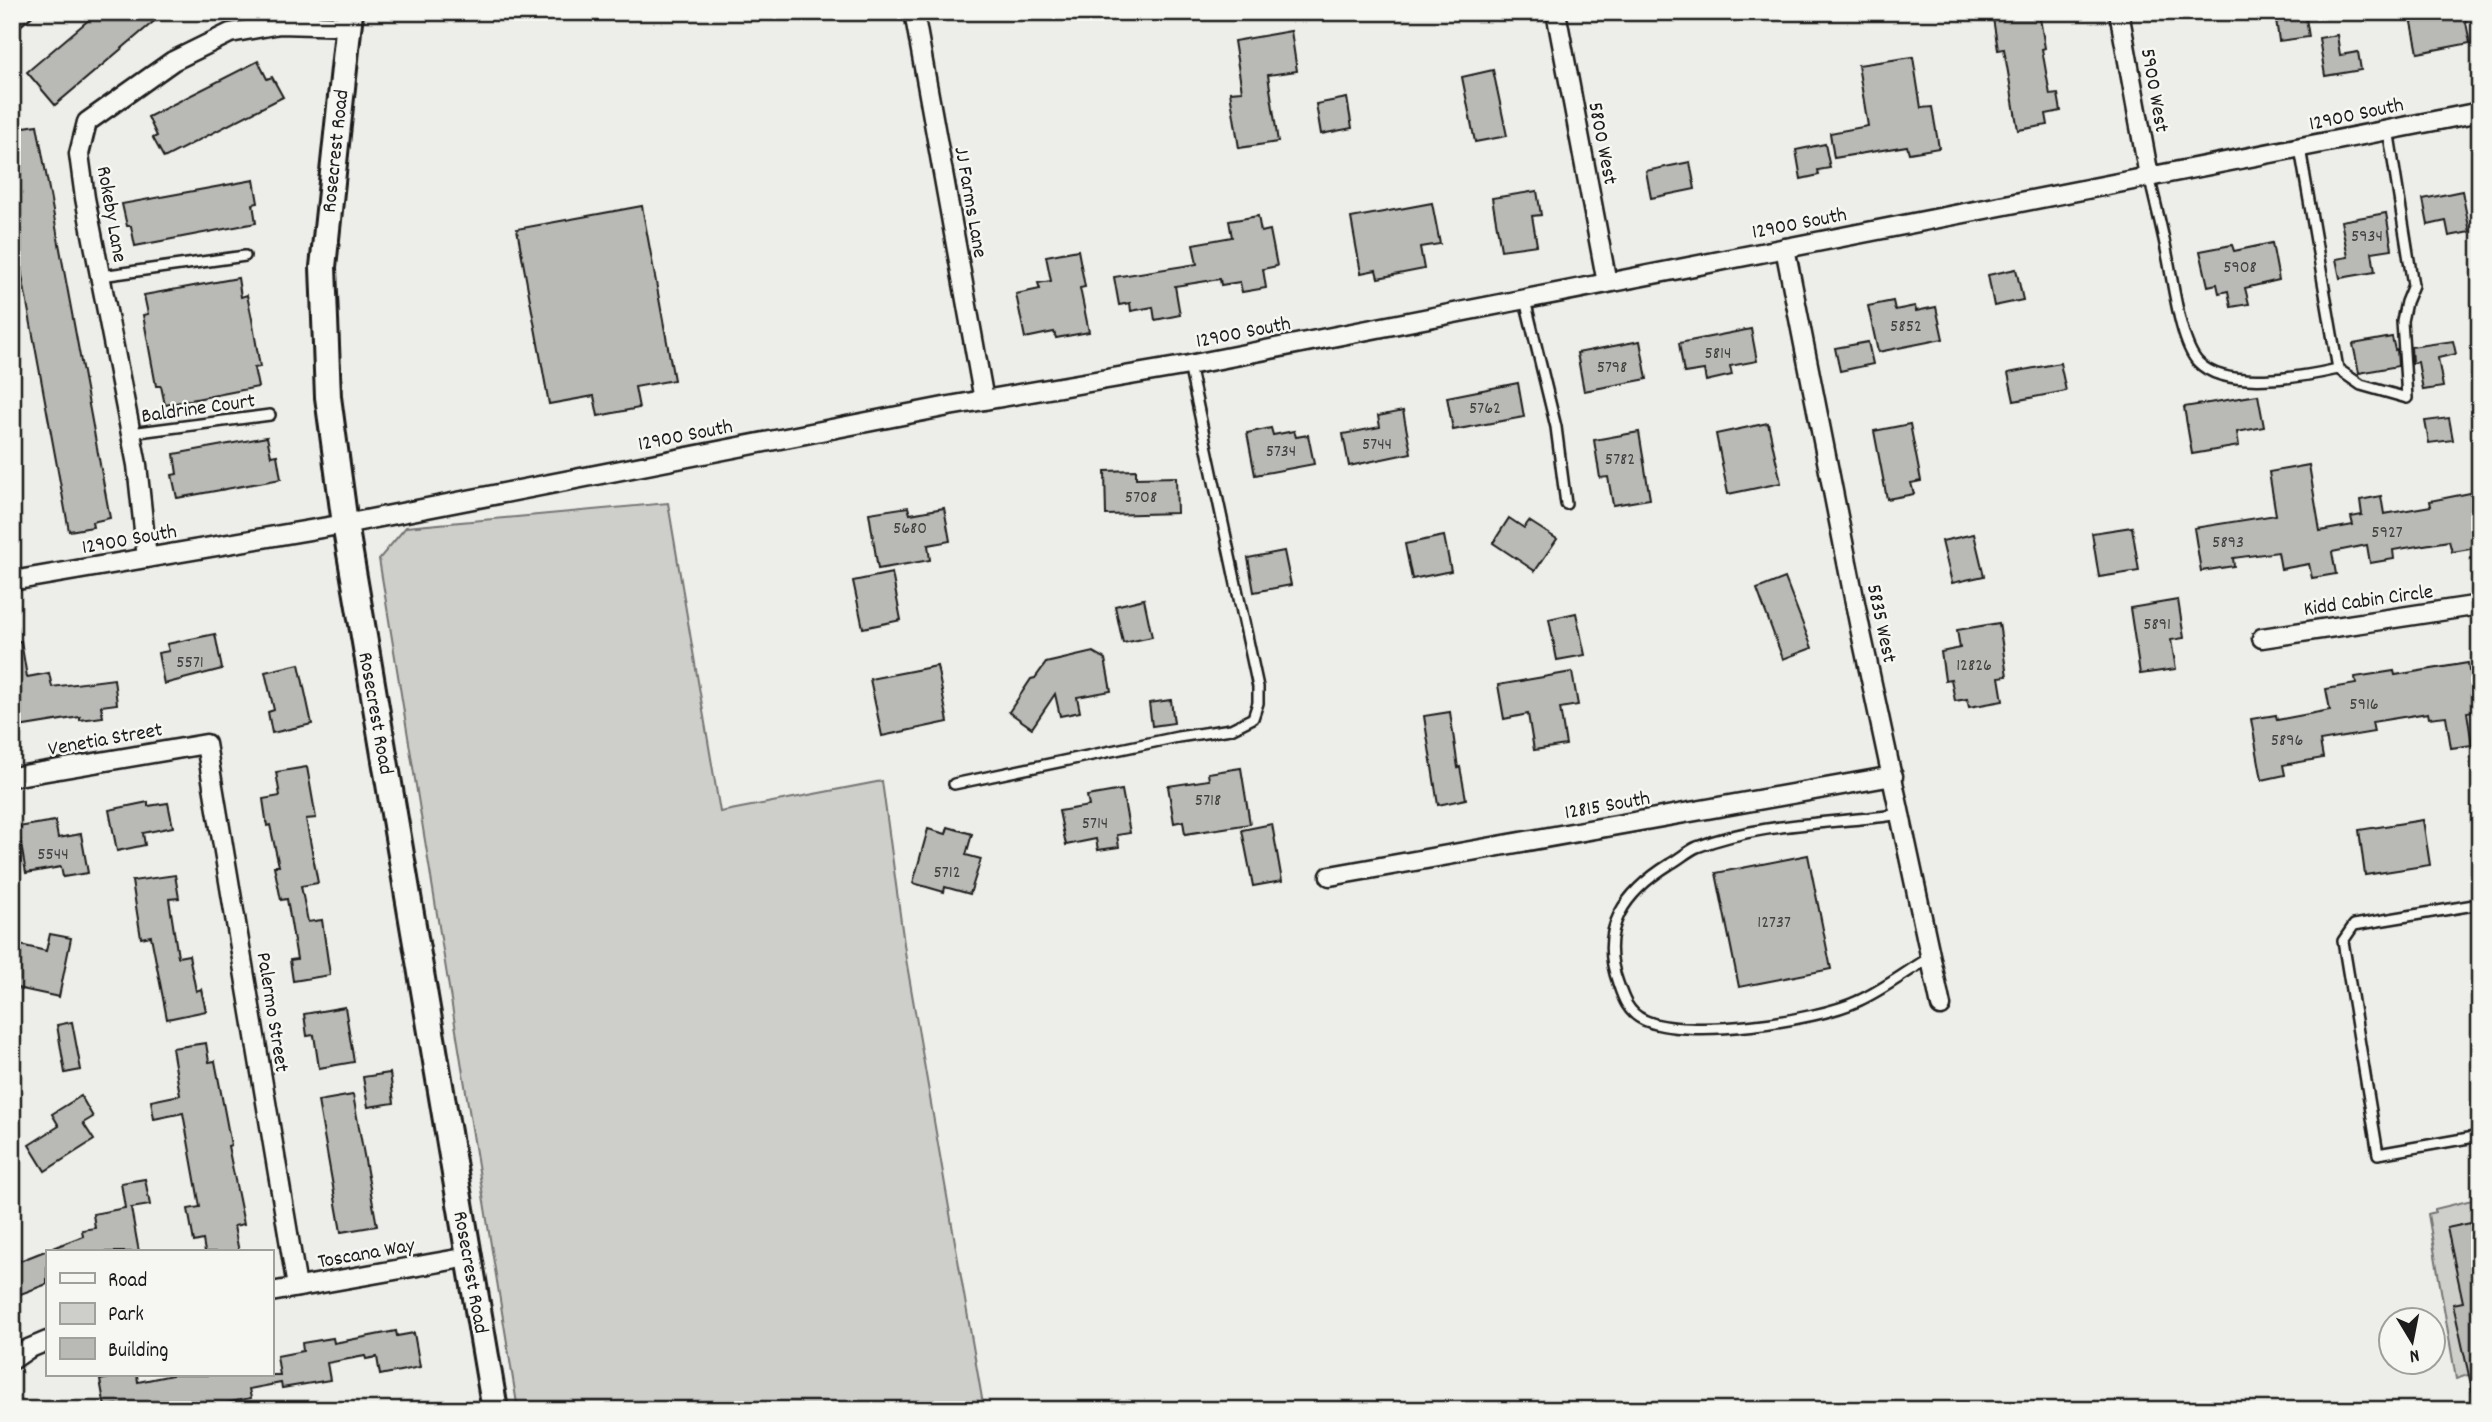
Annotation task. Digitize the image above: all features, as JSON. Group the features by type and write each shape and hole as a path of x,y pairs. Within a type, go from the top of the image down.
{"main road":[{"name":"Rosecrest Road","path":"349,19 323,267 328,397 345,524 495,1410"}],"street":[{"name":"JJ Farms Lane","path":"914,12 985,400"},
{"name":"5800 West","path":"1556,12 1607,283"},
{"name":"5900 West","path":"2119,12 2149,176"},
{"name":"Rokeby Lane","path":"148,558 131,433 85,198 79,154 87,122 173,61 230,33 280,24 349,19"},
{"name":"12900 South","path":"12,581 345,524 985,400 1189,365 2480,112"},
{"name":"5835 West","path":"1785,248 1860,628 1941,1006"},
{"name":"Kidd Cabin Circle","path":"2262,638 2480,606"},
{"name":"Venetia Street","path":"12,777 206,744"},
{"name":"Palermo Street","path":"206,744 296,1287"},
{"name":"12815 South","path":"1330,876 1893,776"},
{"name":"Toscana Way","path":"273,1292 470,1257"},
{"path":"12,1360 46,1341"}],"lane":[{"path":"12,25 28,12"},
{"path":"2149,176 2185,335 2196,360 2209,370 2231,377 2265,379 2338,369 2361,385 2407,398 2402,321 2413,285 2388,129"},
{"path":"2300,148 2338,369"},
{"path":"101,276 246,256"},
{"path":"1525,300 1556,427 1566,504"},
{"path":"954,784 1178,737 1231,729 1253,718 1258,702 1258,687 1189,365"},
{"name":"Baldrine Court","path":"131,433 270,415"},
{"path":"1902,814 1857,821 1778,826 1696,848 1646,879 1620,909 1611,949 1615,976 1625,1004 1644,1020 1689,1030 1818,1015 1859,1001 1932,956"},
{"path":"2480,904 2354,925 2343,941 2378,1154 2480,1136"}],"green space":[{"path":"668,503 720,812 882,781 906,959 984,1410 518,1410 379,559 406,527"},
{"path":"2480,1198 2480,1371 2456,1379 2446,1306 2444,1306 2428,1214 2435,1212 2435,1209"}],"building":[{"path":"98,12 165,12 55,105 27,72"},
{"path":"1992,12 2039,12 2050,95 2058,94 2061,111 2046,114 2048,125 2018,130 2004,49 1998,50"},
{"path":"2275,12 2305,12 2309,37 2279,41"},
{"path":"2410,12 2435,12 2436,16 2464,12 2470,43 2418,53"},
{"path":"1291,31 1297,71 1268,75 1278,142 1239,148 1230,92 1242,91 1234,41"},
{"path":"2337,35 2340,55 2358,52 2361,70 2325,76 2319,38"},
{"path":"1913,57 1921,108 1932,107 1939,148 1909,153 1907,146 1834,158 1830,133 1868,126 1858,65"},
{"path":"258,61 267,79 272,77 283,97 164,158 153,138 157,136 148,117"},
{"path":"1493,70 1507,136 1475,142 1462,77"},
{"path":"1347,98 1352,128 1321,134 1316,104"},
{"path":"37,125 110,518 92,522 93,527 69,531 12,221 12,129"},
{"path":"1825,144 1830,168 1818,170 1819,175 1801,179 1796,150"},
{"path":"1690,162 1695,189 1651,198 1646,171"},
{"path":"254,180 258,203 253,204 256,223 135,246 122,204"},
{"path":"1537,191 1541,215 1532,216 1537,245 1501,250 1492,198"},
{"path":"2462,191 2470,232 2449,236 2446,221 2428,225 2423,199"},
{"path":"1432,203 1440,244 1420,247 1424,269 1378,278 1376,270 1361,273 1351,218"},
{"path":"642,206 674,380 635,387 639,408 598,416 594,396 549,404 517,229"},
{"path":"2386,213 2392,249 2372,252 2375,272 2340,278 2336,259 2348,257 2341,221"},
{"path":"1258,216 1261,232 1270,230 1277,266 1263,269 1266,288 1242,292 1240,282 1221,285 1220,279 1175,286 1180,315 1155,320 1153,307 1131,311 1130,303 1119,305 1114,277 1197,264 1193,244 1232,237 1229,221"},
{"path":"2272,243 2279,280 2245,288 2249,304 2231,307 2228,291 2219,293 2217,284 2208,286 2200,251 2232,245 2234,251"},
{"path":"1078,250 1085,287 1080,288 1089,332 1056,338 1054,332 1025,338 1016,294 1040,289 1038,283 1051,281 1046,256"},
{"path":"2016,269 2023,300 1994,306 1988,275"},
{"path":"238,278 241,297 247,295 252,319 260,367 254,368 258,387 165,405 161,386 156,386 143,315 148,314 144,295"},
{"path":"1893,301 1895,310 1915,306 1916,311 1936,307 1943,339 1878,352 1868,306"},
{"path":"1751,329 1757,361 1730,366 1732,375 1706,381 1704,370 1684,373 1679,343"},
{"path":"2392,337 2395,350 2397,349 2398,366 2359,373 2353,344"},
{"path":"1640,341 1647,379 1584,391 1577,353"},
{"path":"2453,341 2456,354 2438,358 2443,387 2423,390 2418,362 2412,363 2411,347"},
{"path":"1868,342 1873,364 1840,371 1835,348"},
{"path":"2060,363 2066,391 2014,401 2008,373"},
{"path":"1518,383 1524,417 1453,430 1447,397"},
{"path":"2258,395 2264,427 2237,432 2239,446 2192,454 2184,407"},
{"path":"1403,411 1411,453 1349,466 1343,434 1380,427 1378,416"},
{"path":"2449,418 2453,440 2429,443 2425,421"},
{"path":"1768,423 1781,483 1728,494 1716,434"},
{"path":"1910,424 1921,481 1911,483 1914,494 1887,499 1874,431"},
{"path":"1271,428 1273,435 1294,431 1296,437 1308,435 1314,464 1255,475 1247,433"},
{"path":"1639,432 1650,499 1613,505 1608,477 1600,478 1594,440"},
{"path":"267,437 271,456 277,455 281,479 177,498 172,475 177,474 174,454"},
{"path":"2309,465 2320,531 2353,525 2351,517 2362,515 2360,500 2381,496 2384,514 2431,506 2430,501 2480,491 2480,531 2473,533 2476,548 2452,552 2449,541 2393,550 2394,559 2370,563 2367,545 2332,552 2336,574 2312,578 2309,564 2281,569 2278,552 2233,558 2234,566 2201,571 2194,528 2276,515 2269,472"},
{"path":"1136,470 1136,478 1176,477 1177,513 1106,515 1105,471"},
{"path":"908,507 910,514 944,508 950,541 928,545 930,560 878,569 869,513"},
{"path":"1509,518 1524,528 1529,521 1557,539 1535,571 1493,543"},
{"path":"2132,527 2139,571 2099,577 2092,533"},
{"path":"1974,534 1984,576 1952,583 1942,541"},
{"path":"1444,536 1451,571 1412,579 1405,544"},
{"path":"1284,551 1291,585 1254,592 1248,558"},
{"path":"892,573 901,620 863,628 853,581"},
{"path":"1785,578 1812,648 1783,659 1757,589"},
{"path":"1144,599 1152,637 1123,643 1115,606"},
{"path":"2178,600 2184,638 2171,640 2176,669 2140,674 2130,608"},
{"path":"1576,613 1585,655 1557,660 1549,619"},
{"path":"1999,623 2007,676 1999,677 2003,701 1969,707 1967,699 1955,701 1951,679 1945,680 1941,652 1960,648 1957,630"},
{"path":"215,634 222,669 164,684 158,653 169,651 167,644"},
{"path":"21,641 27,677 49,673 52,687 114,679 117,704 101,706 103,717 80,720 80,717 12,728 12,642"},
{"path":"1093,652 1105,659 1111,691 1077,697 1080,712 1060,716 1055,694 1032,728 1009,712 1031,679 1035,678 1046,663"},
{"path":"2468,663 2469,671 2480,669 2480,710 2467,712 2472,745 2451,748 2446,716 2429,718 2428,713 2372,722 2374,732 2320,741 2323,758 2283,765 2285,775 2262,780 2251,719 2276,715 2277,720 2330,710 2326,689 2356,684 2355,677 2394,671 2395,675"},
{"path":"299,664 312,724 272,733 268,712 274,710 265,672"},
{"path":"937,666 948,722 882,736 870,679"},
{"path":"1572,672 1578,705 1560,708 1566,745 1534,750 1528,714 1504,719 1498,685"},
{"path":"1171,700 1174,723 1152,726 1149,703"},
{"path":"1450,712 1458,768 1460,767 1466,799 1438,805 1424,716"},
{"path":"307,767 316,818 306,819 318,883 301,886 308,922 322,920 330,975 293,981 290,960 297,959 287,899 281,900 274,866 279,866 270,825 267,826 263,799 280,796 276,772"},
{"path":"1241,768 1250,824 1185,834 1183,821 1174,823 1168,786 1209,780 1208,773"},
{"path":"1122,790 1130,833 1117,835 1119,847 1098,850 1096,839 1066,845 1059,811 1089,806 1087,796"},
{"path":"148,802 148,806 168,803 173,827 143,833 145,845 117,851 109,810"},
{"path":"2423,820 2430,865 2365,875 2359,830"},
{"path":"55,821 58,838 81,834 88,873 63,877 61,867 26,873 18,827"},
{"path":"1272,824 1282,881 1253,886 1242,830"},
{"path":"948,827 972,834 966,855 981,859 970,894 945,887 944,892 913,883 928,829 946,834"},
{"path":"1808,855 1831,969 1739,987 1716,873"},
{"path":"175,875 179,898 169,899 178,957 189,955 196,991 201,989 206,1011 167,1019 151,936 141,938 132,881"},
{"path":"50,934 71,938 59,997 12,987 12,943 46,951"},
{"path":"345,1007 354,1062 319,1068 314,1035 307,1036 304,1014"},
{"path":"72,1022 81,1070 65,1073 57,1025"},
{"path":"206,1043 209,1062 215,1061 244,1224 234,1226 239,1250 205,1250 203,1240 194,1242 188,1209 200,1207 183,1113 154,1119 151,1101 180,1095 172,1048"},
{"path":"390,1073 394,1103 368,1107 363,1077"},
{"path":"353,1095 377,1226 341,1232 318,1101"},
{"path":"81,1096 93,1117 83,1123 94,1140 45,1171 29,1145 59,1126 52,1114"},
{"path":"145,1179 150,1205 131,1208 139,1250 48,1250 83,1236 82,1230 95,1228 93,1214 125,1208 121,1183"},
{"path":"2480,1221 2480,1398 2474,1398 2453,1304 2463,1302 2447,1228"},
{"path":"46,1251 46,1284 18,1295 12,1281 12,1264"},
{"path":"396,1331 397,1336 414,1333 420,1367 380,1375 377,1357 366,1359 365,1356 327,1363 330,1380 282,1388 281,1383 249,1389 251,1398 191,1410 118,1410 117,1405 105,1407 100,1380 119,1376 137,1376 138,1382 167,1376 280,1375 277,1356 303,1351 302,1343 333,1338 334,1343"}]}
